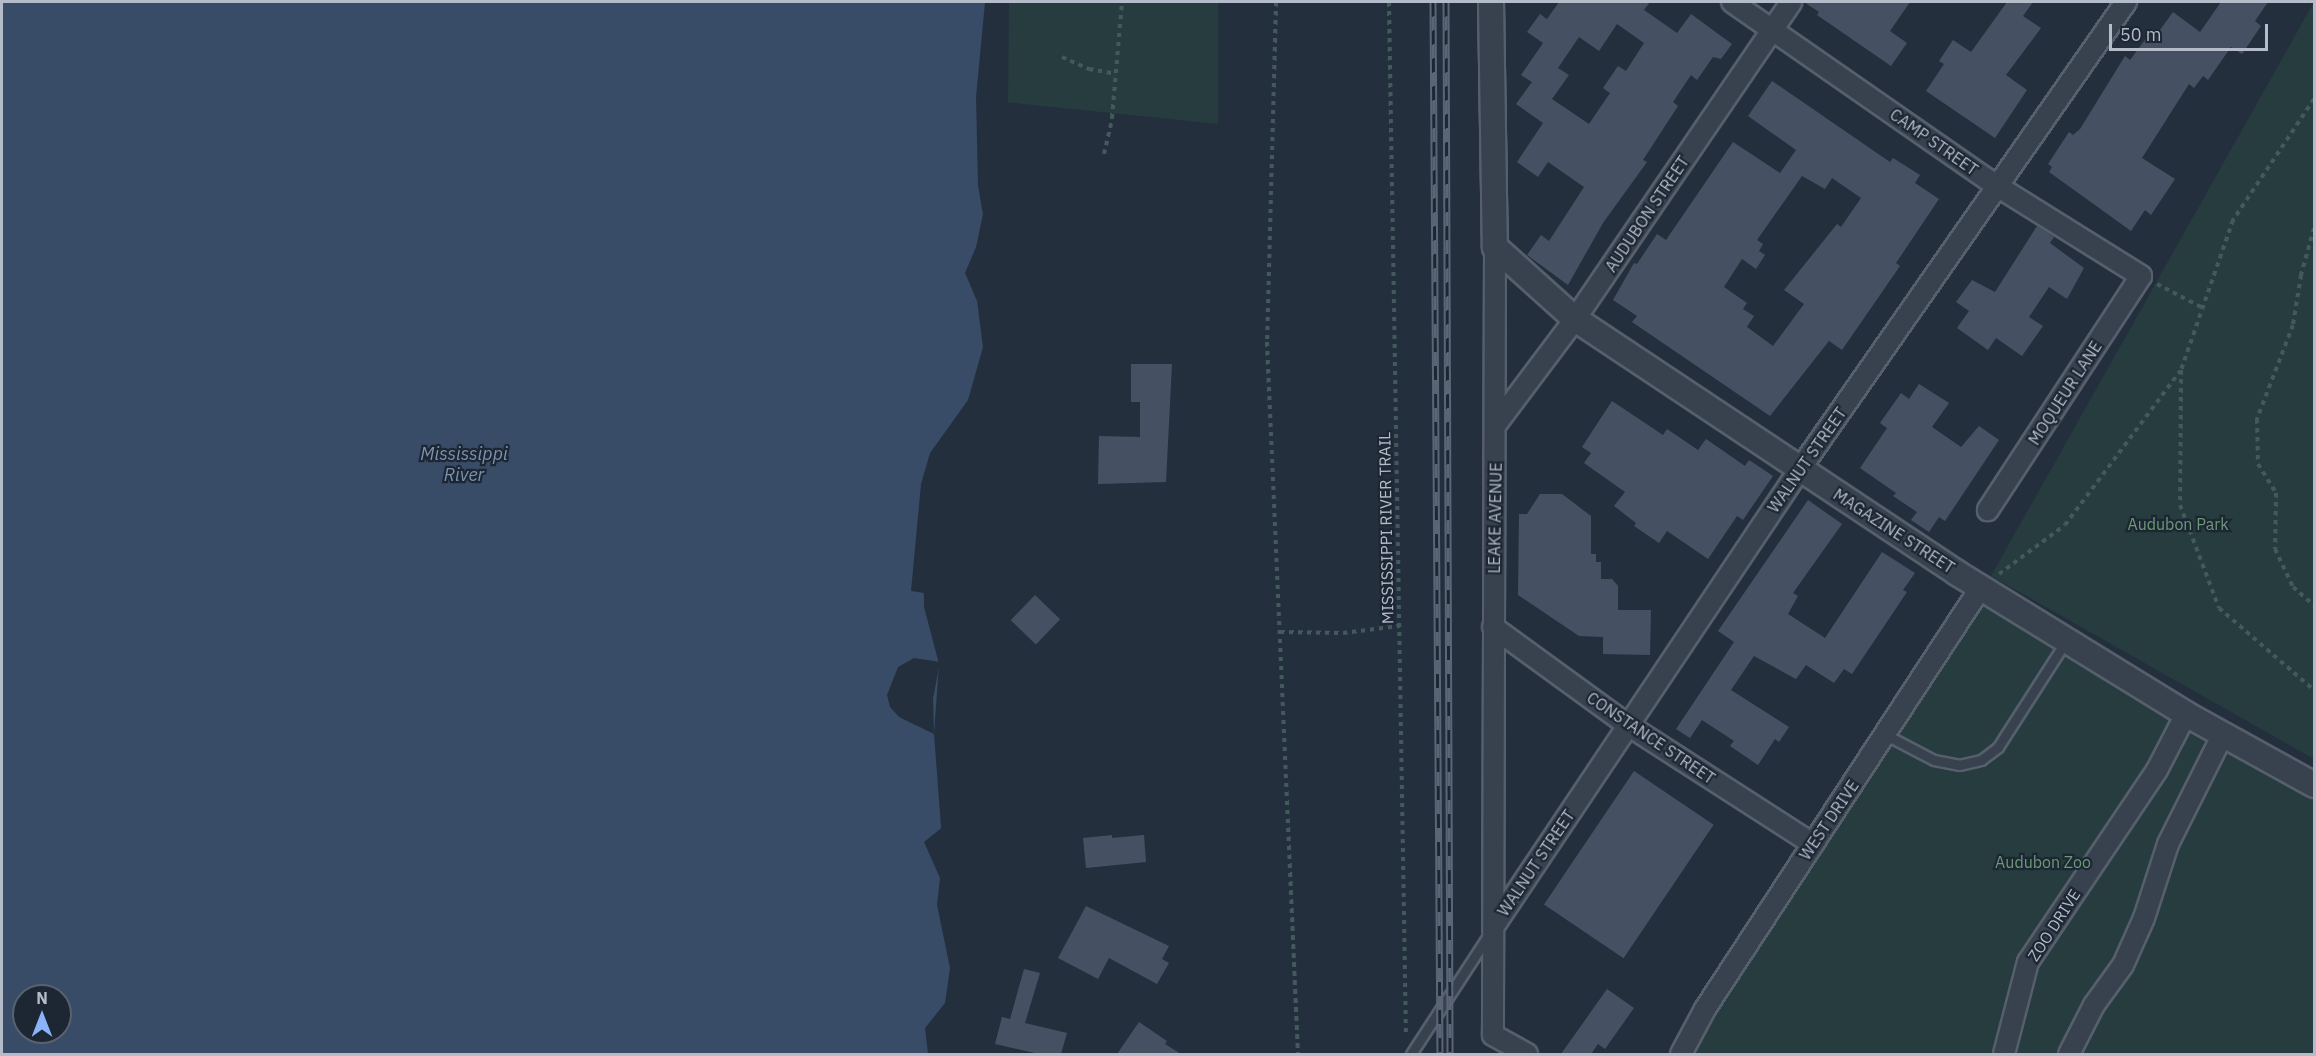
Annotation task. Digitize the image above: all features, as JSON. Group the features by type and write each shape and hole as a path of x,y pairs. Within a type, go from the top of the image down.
{"street":[{"name":"LEAKE AVENUE","path":"1491,2 1497,423 1493,627 1496,923 1493,1035 1527,1054"},
{"name":"CAMP STREET","path":"1732,2 1997,186 2141,276"},
{"name":"AUDUBON STREET","path":"1497,423 1575,319 1791,2"},
{"name":"WALNUT STREET","path":"1496,923 1800,469 2126,2"},
{"name":"MAGAZINE STREET","path":"1495,247 1575,319 1800,469 2066,641 2186,714 2314,785"},
{"name":"MOQUEUR LANE","path":"1988,510 2141,276"},
{"name":"WEST DRIVE","path":"1681,1054 1706,1009 1981,587"},
{"name":"CONSTANCE STREET","path":"1493,627 1628,725 1813,844"},
{"name":"ZOO DRIVE","path":"2004,1054 2028,962 2157,770 2186,714"},
{"path":"2069,1054 2094,1005 2123,965 2144,918 2168,844 2223,734"}],"lane":[{"path":"1886,735 1934,760 1959,765 1981,760 1998,747 2066,641"},
{"path":"1411,1054 1496,923"}],"path":[{"path":"1104,154 1112,118 1122,2"},
{"path":"1276,2 1267,342 1298,1054"},
{"name":"MISSISSIPPI RIVER TRAIL","path":"1389,2 1389,178 1407,1043"},
{"path":"1062,57 1089,69 1116,74"},
{"path":"1981,587 2066,525 2181,370 2233,220 2314,99"},
{"path":"2314,228 2301,275 2293,325 2257,418 2258,464 2276,493 2275,549 2293,587 2314,605"},
{"path":"2141,276 2203,308"},
{"path":"2181,370 2180,505 2219,608 2314,690"},
{"path":"1280,632 1343,633 1400,626"}],"green space":[{"path":"1006,2 1218,2 1218,124 1005,102"},
{"name":"Audubon Park","path":"2314,2 2314,759 1991,576"},
{"name":"Audubon Zoo","path":"1984,604 2314,796 2314,1054 1677,1054"}],"water":[{"name":"Mississippi River","path":"2,2 1006,2 992,269 1003,355 947,465 923,532 924,607 939,664 934,734 941,827 956,906 948,1054 2,1054"}],"pier":[{"path":"985,2 1009,2 1007,198 995,269 1006,356 978,426 950,466 926,533 924,593 911,591 921,484 930,453 968,400 983,347 977,301 965,273 976,247 983,214 978,186 976,97"},
{"path":"914,658 940,662 933,699 934,734 899,717 890,707 887,695 898,667"},
{"path":"945,825 972,993 952,1054 928,1054 925,1028 945,1003 950,968 937,905 940,878 924,842"}],"building":[{"path":"1559,2 1650,2 1644,10 1677,33 1691,14 1732,44 1721,59 1713,57 1697,80 1691,75 1673,102 1678,106 1643,160 1647,162 1603,223 1568,285 1527,255 1541,235 1549,241 1584,187 1548,162 1538,177 1517,162 1543,123 1516,104 1532,82 1521,75 1543,43 1527,32 1540,14 1547,19","holes":["1617,24 1644,43 1626,71 1618,66 1603,88 1610,93 1589,124 1552,99 1569,75 1558,68 1579,37 1599,51"]},
{"path":"1804,2 1910,2 1890,31 1907,43 1891,66 1817,15 1819,12"},
{"path":"2007,2 2033,2 2023,16 2041,28 2006,75 2027,90 1995,138 1926,91 1944,64 1939,61 1953,40 1971,52"},
{"path":"2221,2 2268,2 2255,21 2261,26 2242,54 2231,47 2208,80 2203,76 2194,88 2189,84 2142,158 2175,179 2151,215 2145,210 2131,231 2049,172 2052,167 2048,164 2069,132 2073,135 2080,129 2125,56 2130,60 2150,33 2155,37 2173,12 2200,32"},
{"path":"1772,81 1890,162 1893,158 1920,175 1915,183 1939,199 1896,263 1900,266 1842,350 1829,341 1770,416 1632,322 1637,316 1613,300 1634,263 1637,264 1657,234 1666,240 1733,142 1780,173 1796,150 1748,116","holes":["1802,176 1825,189 1832,178 1861,198 1841,227 1837,224 1784,290 1804,304 1773,346 1747,327 1754,316 1743,309 1747,303 1724,287 1742,259 1756,269 1765,255 1759,251 1763,244 1757,240"]},
{"path":"2037,226 2054,237 2050,243 2084,268 2067,299 2049,287 2029,317 2043,326 2022,356 1996,338 1988,350 1957,328 1969,311 1956,302 1972,280 1995,292"},
{"path":"1131,364 1172,364 1166,482 1098,484 1099,436 1140,437 1140,402 1131,402"},
{"path":"1919,384 1949,403 1932,427 1961,447 1979,426 1999,440 1945,521 1939,517 1929,532 1911,520 1917,512 1893,496 1896,493 1860,468 1887,428 1880,423 1901,393 1909,399"},
{"path":"1612,401 1663,435 1667,429 1698,450 1706,439 1745,466 1749,460 1773,476 1743,520 1737,516 1708,559 1667,531 1659,543 1634,526 1636,523 1614,506 1625,492 1584,463 1591,453 1582,447"},
{"path":"1540,494 1562,494 1591,516 1591,554 1596,554 1596,562 1601,562 1601,579 1612,579 1618,586 1618,610 1651,610 1650,655 1603,654 1603,637 1579,636 1518,595 1519,514 1527,514"},
{"path":"1808,500 1842,524 1793,593 1798,596 1788,614 1825,638 1882,552 1915,573 1903,590 1907,592 1852,674 1844,669 1834,683 1806,665 1796,679 1754,656 1731,690 1789,727 1779,742 1775,739 1758,765 1730,746 1734,741 1702,720 1690,738 1676,729 1734,642 1718,631"},
{"path":"1035,595 1060,619 1036,644 1011,620"},
{"path":"1634,771 1714,825 1624,958 1544,904"},
{"path":"1112,835 1112,838 1144,835 1146,862 1086,868 1083,838"},
{"path":"1086,906 1169,946 1162,959 1169,963 1157,984 1109,958 1098,979 1058,958"},
{"path":"1024,969 1040,973 1025,1023 1067,1033 1061,1054 1039,1054 995,1044 1002,1017 1010,1019"},
{"path":"1607,989 1634,1008 1605,1049 1598,1044 1591,1054 1561,1054"},
{"path":"1139,1022 1167,1041 1165,1044 1181,1054 1117,1054"}],"railway":[{"path":"1433,2 1440,1054"},
{"path":"1446,2 1450,1054"}]}
